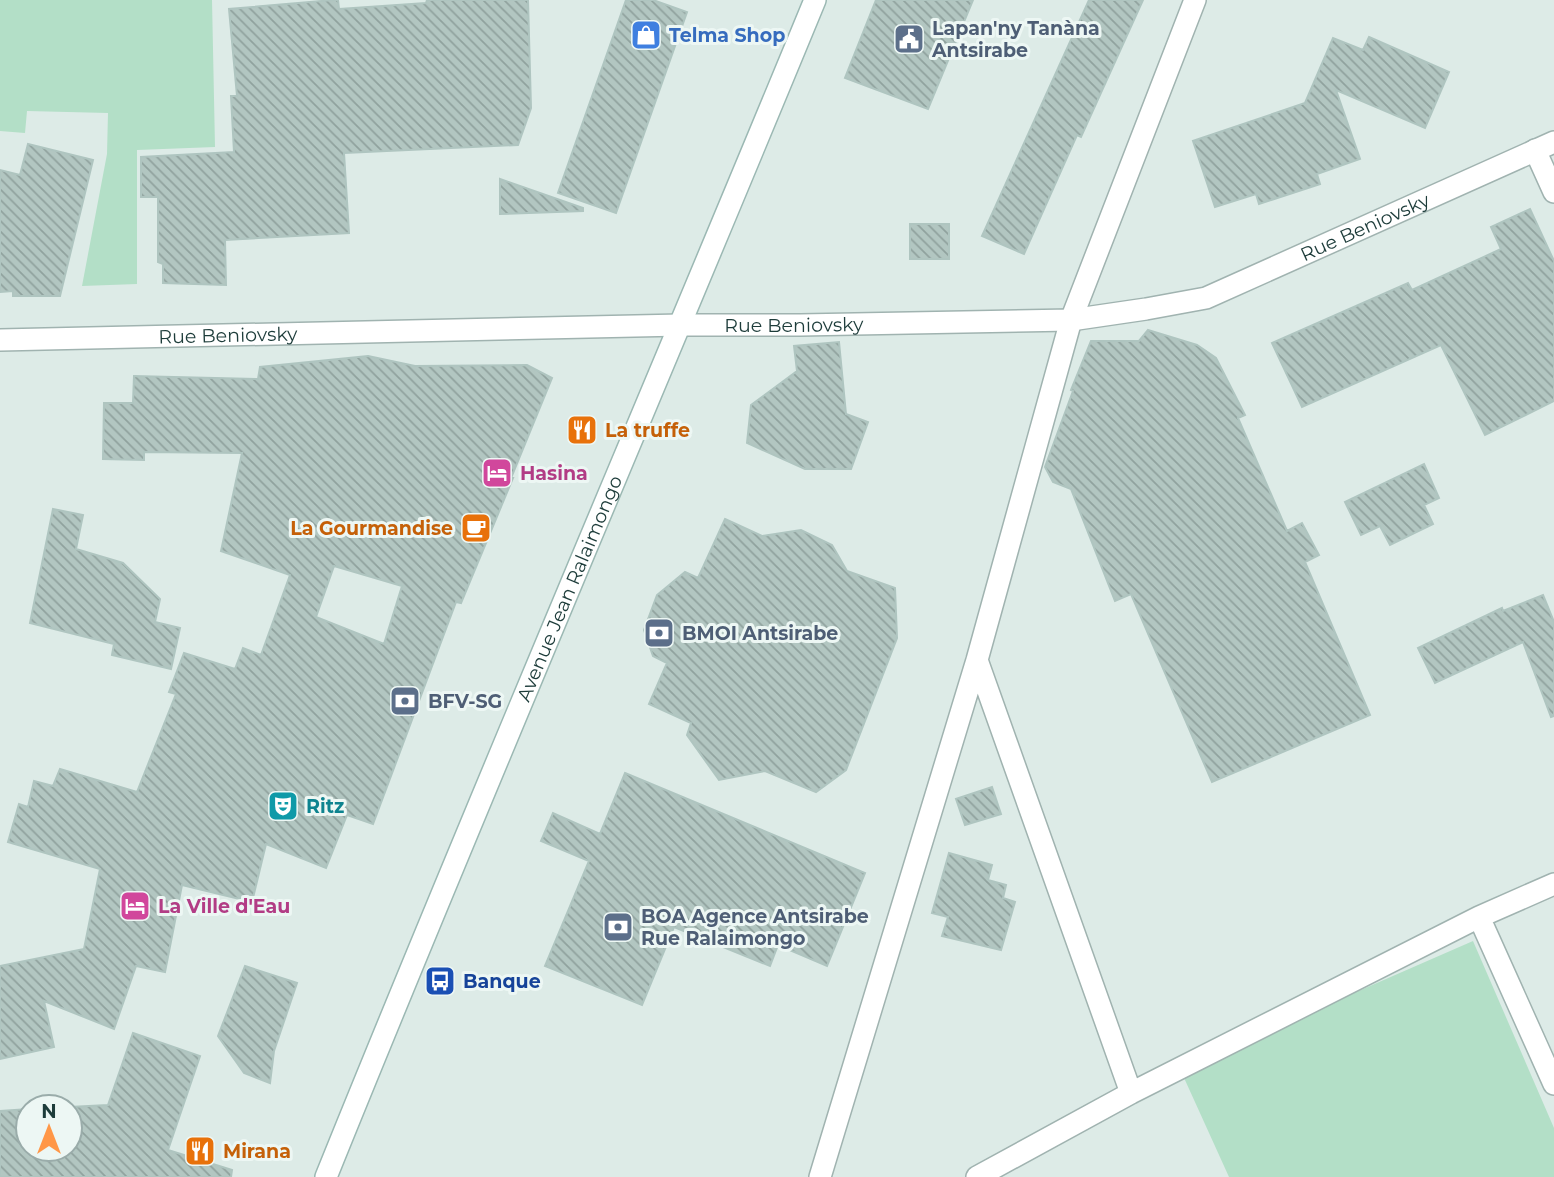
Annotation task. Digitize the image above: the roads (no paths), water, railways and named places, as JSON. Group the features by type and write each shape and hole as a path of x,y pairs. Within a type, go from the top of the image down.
{"street":[{"name":"Avenue Jean Ralaimongo","path":"326,1177 403,986 815,0"},
{"path":"820,1177 977,660 1072,320 1195,0"},
{"name":"Rue Beniovsky","path":"0,340 681,325 1072,320 1206,298 1545,146"},
{"path":"1545,146 1554,192"},
{"path":"977,660 1131,1093"},
{"path":"977,1177 1131,1093 1479,917 1554,884"},
{"path":"1479,917 1554,1084"}],"place":[{"name":"Telma Shop","path":"646,35"},
{"name":"Lapan'ny Tanàna Antsirabe","path":"909,39"},
{"name":"La truffe","path":"582,430"},
{"name":"Hasina","path":"497,473"},
{"name":"La Gourmandise","path":"476,528"},
{"name":"BMOI Antsirabe","path":"659,633"},
{"name":"BFV-SG","path":"405,701"},
{"name":"Ritz","path":"283,806"},
{"name":"La Ville d'Eau","path":"135,906"},
{"name":"BOA Agence Antsirabe Rue Ralaimongo","path":"618,927"},
{"name":"Banque","path":"440,981"},
{"name":"Mirana","path":"200,1151"}]}
